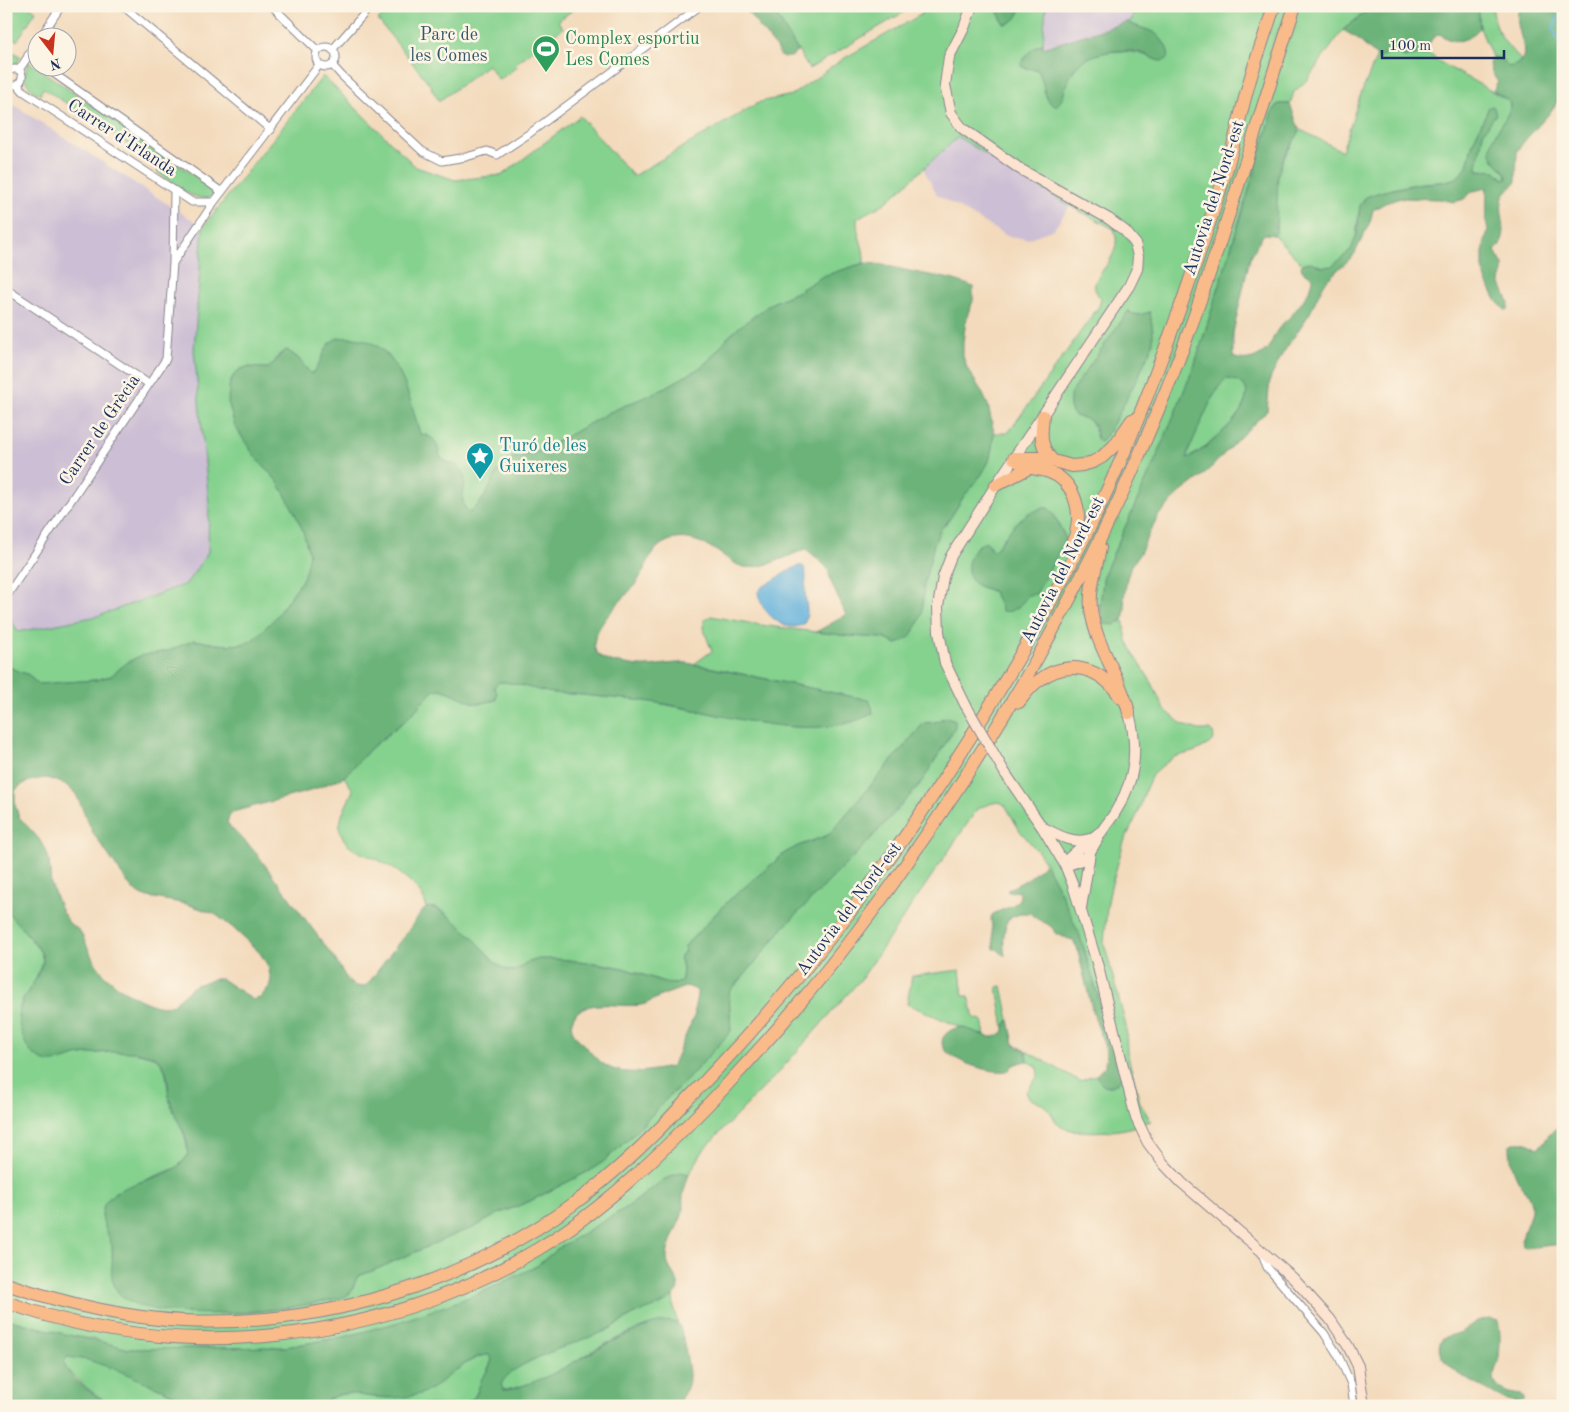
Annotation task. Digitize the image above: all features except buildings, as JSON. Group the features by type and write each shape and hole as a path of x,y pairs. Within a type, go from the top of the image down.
{"highway":[{"name":"Autovia del Nord-est","path":"6,1284 59,1301 113,1312 181,1321 274,1318 340,1308 400,1292 438,1278 507,1246 576,1202 608,1176 667,1121 744,1040 790,988 902,843 946,778 1013,669 1059,587 1121,459 1164,353 1226,168 1274,6"},
{"name":"Autovia del Nord-est","path":"6,1302 62,1319 98,1327 182,1338 292,1334 390,1314 463,1287 544,1245 588,1214 640,1172 670,1144 745,1065 815,985 881,900 951,798 1002,719 1048,640 1104,530 1151,426 1187,337 1295,6"},
{"path":"1014,458 1033,457 1072,466 1087,463 1102,456 1114,446 1129,423 1142,409"},
{"path":"1043,416 1042,442 1047,454 1053,461"},
{"path":"1014,458 1029,468 1047,471 1063,480 1074,494 1077,506 1076,533 1063,564 1059,587"},
{"path":"996,485 1029,468"},
{"path":"1104,530 1093,577 1092,609 1097,632 1125,696 1129,713"},
{"path":"1002,719 1039,680 1052,673 1071,668 1091,671 1105,679 1118,693 1129,713"}],"street":[{"path":"47,28 61,6"},
{"path":"123,6 271,130"},
{"path":"272,6 318,51"},
{"path":"332,50 371,6"},
{"path":"332,65 422,151 442,161 487,151 497,155 530,133 700,6"},
{"path":"972,6 964,28 949,57 945,85 951,113 962,128 1020,169 1109,219 1125,231 1135,243 1138,257 1137,269 1129,286 996,485 951,556 943,577 938,607 939,632 945,663 965,704 1005,773 1065,864 1081,909 1136,1118 1148,1143 1163,1163 1182,1183 1293,1278 1330,1319 1348,1346 1358,1366 1364,1406"},
{"path":"326,47 332,50 336,58 332,65 325,67 320,65 316,58 318,51 326,47"},
{"path":"19,70 28,54"},
{"name":"Carrer de Grècia","path":"173,263 214,202 320,65"},
{"path":"6,73 12,69 19,70"},
{"path":"6,82 11,86 21,82 22,77 19,70"},
{"name":"Carrer d'Irlanda","path":"60,78 222,192"},
{"name":"Carrer d'Irlanda","path":"18,84 23,92 192,202 214,202"},
{"name":"Carrer de Grècia","path":"6,597 166,359 173,263 174,191"},
{"path":"6,289 149,384"},
{"path":"1081,909 1091,852 1101,832 1117,810 1130,782 1135,747 1129,713"},
{"path":"1042,827 1062,837 1079,840 1090,839"},
{"path":"1065,864 1090,839 1101,832"},
{"path":"1065,864 1082,860 1091,852"},
{"path":"1262,1253 1267,1266 1324,1333 1338,1355 1351,1384 1354,1406"}],"shaded area":[{"path":"1046,6 1134,6 1132,20 1042,48"},
{"path":"6,100 203,227 194,350 209,503 208,552 186,584 98,616 18,632 6,611"},
{"path":"958,137 1070,206 1054,229 1027,239 1007,236 937,195 923,168"}],"green space":[{"path":"6,6 29,6 36,11 17,41 6,34"},
{"name":"Parc de les Comes","path":"394,6 578,6 558,21 563,28 515,64 517,67 499,80 488,65 439,101 432,87 378,20"},
{"path":"746,6 771,6 798,51 791,57 781,57 777,49 746,10"},
{"path":"771,6 914,6 809,69"},
{"path":"925,6 964,6 963,9 971,6 995,6 1004,24 1014,20 1022,6 1046,6 1043,43 1026,55 1022,67 1038,70 1045,88 1063,96 1075,68 1085,59 1105,52 1116,51 1138,53 1156,60 1168,52 1161,39 1156,35 1127,22 1132,20 1134,6 1373,6 1343,30 1307,80 1294,92 1290,104 1279,104 1273,112 1195,364 1158,454 1104,574 1100,605 1103,624 1121,622 1123,619 1127,640 1152,683 1164,709 1183,725 1199,730 1210,730 1213,732 1214,739 1196,751 1174,757 1152,775 1138,813 1124,842 1107,907 1104,943 1126,1026 1127,1051 1140,1103 1151,1121 1119,1130 1092,1132 1066,1129 1056,1122 1046,1107 1032,1100 1027,1095 1026,1092 1038,1076 1037,1066 1027,1061 1026,1051 1080,1081 1096,1075 1103,1084 1112,1086 1114,1050 1084,948 1061,893 1040,854 1020,831 1005,805 999,802 993,803 978,808 862,978 776,1075 705,1148 689,1174 681,1172 663,1180 629,1206 557,1249 537,1266 489,1289 399,1322 348,1336 286,1347 129,1349 6,1319 6,908 40,951 43,960 35,981 22,1000 18,1015 21,1030 30,1051 42,1059 57,1061 80,1055 119,1051 134,1052 157,1058 165,1069 170,1102 184,1134 188,1152 186,1158 176,1168 135,1184 102,1217 112,1245 112,1259 170,1312 209,1314 267,1311 345,1296 350,1293 358,1276 473,1228 498,1214 528,1202 589,1171 603,1162 635,1133 671,1094 687,1080 731,1031 729,992 783,928 916,789 952,733 942,718 937,722 924,723 831,832 826,836 785,853 727,902 685,946 684,953 680,957 683,969 682,978 681,981 675,984 623,968 575,961 536,961 527,963 514,971 502,968 492,960 468,933 446,914 437,908 426,908 421,894 409,880 387,865 348,845 339,828 342,815 353,790 344,777 371,748 408,718 432,691 440,689 454,693 474,703 482,703 496,700 494,687 499,682 514,683 550,692 647,701 761,723 793,727 831,726 873,713 868,700 694,664 712,651 703,628 704,620 711,616 760,625 849,636 883,638 897,644 924,584 934,544 940,530 982,474 989,461 994,433 1008,433 1099,306 1101,299 1095,290 1095,283 1112,257 1116,239 1114,229 1070,206 958,137 890,199 857,219 864,263 823,276 799,291 772,303 738,328 709,360 698,369 661,390 610,412 541,451 513,458 506,462 501,467 487,493 469,513 464,505 461,490 451,463 440,456 427,435 420,434 404,383 391,359 382,350 366,341 345,338 319,364 316,370 310,374 298,358 287,350 279,355 269,368 249,367 240,370 233,376 229,390 230,408 236,426 251,451 277,481 287,496 302,526 308,545 308,560 301,582 275,618 255,638 242,644 216,644 194,640 168,651 140,656 128,662 111,676 96,680 39,684 29,675 6,666 6,611 18,632 98,616 186,584 208,552 209,503 194,350 203,227 323,76 416,167 455,180 502,175 580,116 633,176 760,102 792,95 843,59 922,14","holes":["1129,310 1130,313 1139,315 1150,312 1153,340 1138,377 1108,433 1099,442 1092,423 1085,418 1078,417","1029,512 1054,515 1066,539 1052,563 1022,602 996,597 994,592 980,587 972,580 969,570 970,559 978,545 990,546 991,550 995,550"]},
{"path":"995,6 1022,6 1014,20 1004,24"},
{"path":"1373,6 1478,6 1480,28 1466,39 1456,41 1445,38 1440,34 1437,35 1430,41 1427,54 1404,58 1398,53 1387,53 1379,58 1355,37 1343,30"},
{"path":"1478,6 1492,6 1501,36 1521,60 1517,65 1509,67 1499,58 1492,57 1480,28"},
{"path":"1519,6 1563,6 1563,87 1556,104 1517,151 1516,181 1503,197 1504,231 1500,244 1495,251 1503,265 1500,281 1509,303 1508,310 1505,310 1496,300 1483,269 1483,249 1488,230 1486,220 1487,188 1473,191 1464,199 1454,202 1439,199 1401,198 1385,203 1373,210 1370,222 1354,255 1327,280 1310,313 1283,353 1270,379 1267,411 1205,474 1180,493 1159,515 1127,578 1123,619 1115,625 1103,624 1100,605 1104,574 1158,454 1195,364 1273,112 1278,104 1290,104 1299,129 1297,136 1284,156 1278,175 1276,233 1274,235 1265,234 1262,236 1250,258 1233,333 1233,357 1241,359 1253,358 1265,351 1280,327 1297,309 1313,282 1313,277 1304,272 1301,267 1302,264 1311,262 1321,267 1332,266 1351,250 1357,234 1360,205 1366,197 1418,184 1444,182 1457,178 1467,166 1473,142 1489,107 1492,106 1496,114 1483,133 1477,170 1496,171 1503,179 1507,179 1492,157 1491,146 1509,112 1510,106 1508,101 1493,91 1498,82 1490,67 1490,63 1492,57 1499,58 1509,67 1522,60 1524,49 1518,21","holes":["1227,379 1238,381 1246,388 1246,394 1245,401 1236,418 1215,439 1199,452 1187,458 1212,398"]},
{"path":"1127,22 1158,35 1168,52 1167,59 1161,61 1142,53 1128,51 1113,51 1092,56 1074,69 1062,98 1056,106 1048,101 1038,70 1022,67 1022,62 1026,55 1043,43 1043,48"},
{"path":"6,47 21,57 17,63 6,67"},
{"path":"1387,53 1398,53 1404,58 1413,55 1431,55 1438,61 1509,101 1510,111 1494,136 1491,150 1497,164 1505,173 1507,180 1496,171 1477,170 1477,160 1483,133 1490,121 1489,107 1473,142 1467,166 1457,178 1402,187 1364,199 1361,203 1355,241 1346,255 1332,266 1323,267 1307,262 1302,264 1274,235 1276,233 1277,183 1280,167 1299,129 1342,151 1359,99 1377,56"},
{"path":"28,65 28,78 52,78 217,191 211,197 204,198 195,197 178,188 157,172 160,165 43,88 40,95 35,92 26,81"},
{"path":"864,263 870,263 951,279 973,287 973,301 965,327 963,356 967,368 988,405 994,433 992,448 989,461 982,474 940,530 934,544 924,584 922,614 917,626 910,637 897,644 883,638 816,632 846,615 831,582 828,569 806,549 767,564 744,567 702,543 689,539 675,539 662,544 653,553 637,582 599,629 595,640 595,649 601,657 614,662 638,666 687,663 869,700 873,713 848,723 821,727 791,727 730,718 645,701 551,693 505,682 499,682 494,687 497,693 496,700 482,703 474,703 440,689 433,691 408,718 371,748 344,777 310,791 236,811 230,815 227,822 253,849 335,959 348,981 353,985 361,987 367,985 426,908 438,910 460,925 497,964 508,970 514,971 526,963 539,959 560,959 623,968 675,984 681,981 682,978 683,969 680,956 684,953 685,946 727,902 785,853 826,836 831,832 924,723 946,718 955,720 955,727 925,777 865,845 783,928 729,992 731,1031 687,1080 671,1094 635,1133 603,1162 528,1202 498,1214 473,1228 358,1276 350,1293 341,1298 272,1310 210,1314 178,1313 151,1309 129,1301 116,1289 113,1283 112,1246 102,1215 105,1203 114,1194 126,1187 169,1172 180,1165 187,1155 187,1143 170,1100 166,1072 157,1058 141,1053 109,1052 81,1055 61,1061 49,1062 34,1055 24,1039 19,1022 19,1013 43,961 38,948 6,907 6,666 29,675 39,684 96,680 111,676 128,662 140,656 168,651 194,640 229,645 249,642 275,618 301,582 309,554 303,531 278,482 256,458 235,426 228,402 229,386 235,373 241,369 247,367 268,368 287,350 298,358 311,374 318,366 329,345 338,338 354,338 370,342 382,350 400,374 412,404 420,434 432,439 443,460 456,465 463,472 465,482 463,503 469,513 487,493 497,472 506,462 513,458 541,451 610,412 661,390 698,369 709,360 738,328 772,303 799,291 823,276","holes":["47,778 65,784 76,794 93,833 132,889 143,896 187,904 215,914 260,953 268,966 271,980 269,987 260,998 253,1000 222,979 215,979 195,985 172,1005 156,1006 121,989 104,975 94,961 80,931 69,923 61,910 51,884 47,853 39,839 19,817 15,805 15,791 18,788 29,781","687,986 697,990 695,1014 672,1067 638,1072 613,1069 596,1058 574,1034 572,1021 576,1013 583,1008 602,1005 641,1005"]},
{"path":"1129,310 1130,313 1139,315 1150,312 1153,344 1111,428 1103,440 1099,442 1093,423 1072,413 1070,403 1071,392"},
{"path":"1227,379 1238,381 1246,388 1246,398 1242,407 1230,424 1215,439 1198,452 1186,458 1212,398"},
{"path":"1043,508 1048,508 1054,515 1066,539 1036,594 1028,595 1014,610 1002,611 994,592 972,581 968,569 970,557 976,547 987,542 991,550 995,550 1015,524 1026,515"},
{"path":"1045,863 1080,936 1120,1070 1121,1077 1118,1083 1111,1086 1105,1085 1096,1075 1105,1066 1106,1050 1092,1009 1077,947 1072,940 1056,934 1048,924 1030,913 1022,913 1008,919 1004,937 1005,956 997,949 994,949 992,915 1014,904 1019,898 1020,893 1017,891 1008,892 1008,889 1037,872"},
{"path":"960,970 963,996 969,996 974,1018 982,1020 985,1035 955,1025 907,1004 912,976"},
{"path":"1002,986 1009,1020 1004,1027 997,987"},
{"path":"1009,1020 1014,1044 1026,1051 1027,1061 1015,1064 1009,1070 999,1071 980,1068 959,1060 945,1049 942,1043 946,1034 958,1028 969,1029 985,1036 999,1035 1004,1031 1004,1027"},
{"path":"1563,1124 1563,1244 1525,1248 1522,1241 1530,1215 1531,1204 1514,1172 1510,1145 1524,1142 1537,1149 1550,1134"},
{"path":"681,1172 689,1174 683,1196 682,1215 671,1241 667,1258 667,1262 678,1285 674,1295 664,1303 633,1315 603,1332 530,1361 506,1377 501,1385 504,1390 507,1390 529,1384 636,1330 670,1321 679,1325 689,1370 688,1384 679,1406 455,1406 465,1404 474,1398 492,1360 490,1355 483,1355 467,1362 438,1385 424,1393 408,1397 391,1398 343,1394 330,1398 320,1406 192,1406 173,1394 117,1370 88,1360 68,1357 64,1360 65,1366 75,1380 112,1406 6,1406 6,1319 129,1349 286,1347 348,1336 399,1322 489,1289 537,1266 557,1249 629,1206 663,1180"},
{"path":"673,1295 674,1310 678,1324 664,1323 631,1332 546,1377 507,1390 501,1387 501,1383 506,1376 530,1361 607,1330 633,1315 664,1302"},
{"path":"1491,1319 1498,1321 1500,1335 1499,1357 1494,1375 1495,1382 1500,1389 1522,1395 1524,1400 1514,1401 1498,1396 1460,1375 1440,1354 1439,1346 1443,1338 1462,1332 1480,1320"},
{"path":"485,1355 490,1355 492,1360 474,1398 460,1405 320,1406 330,1398 346,1393 387,1398 419,1393 429,1389 465,1364"},
{"path":"68,1357 95,1362 132,1375 192,1406 112,1406 87,1388 67,1370 64,1360"},
{"path":"424,1404 455,1406 395,1406"}],"water":[{"path":"798,566 803,566 805,572 807,616 804,624 796,627 781,624 774,619 763,607 758,592 761,588"}],"waterway":[{"path":"1563,12 1557,19 1553,29 1563,45"}],"place":[{"name":"Complex esportiu Les Comes","path":"546,73"},
{"name":"Turó de les Guixeres","path":"480,480"}]}
